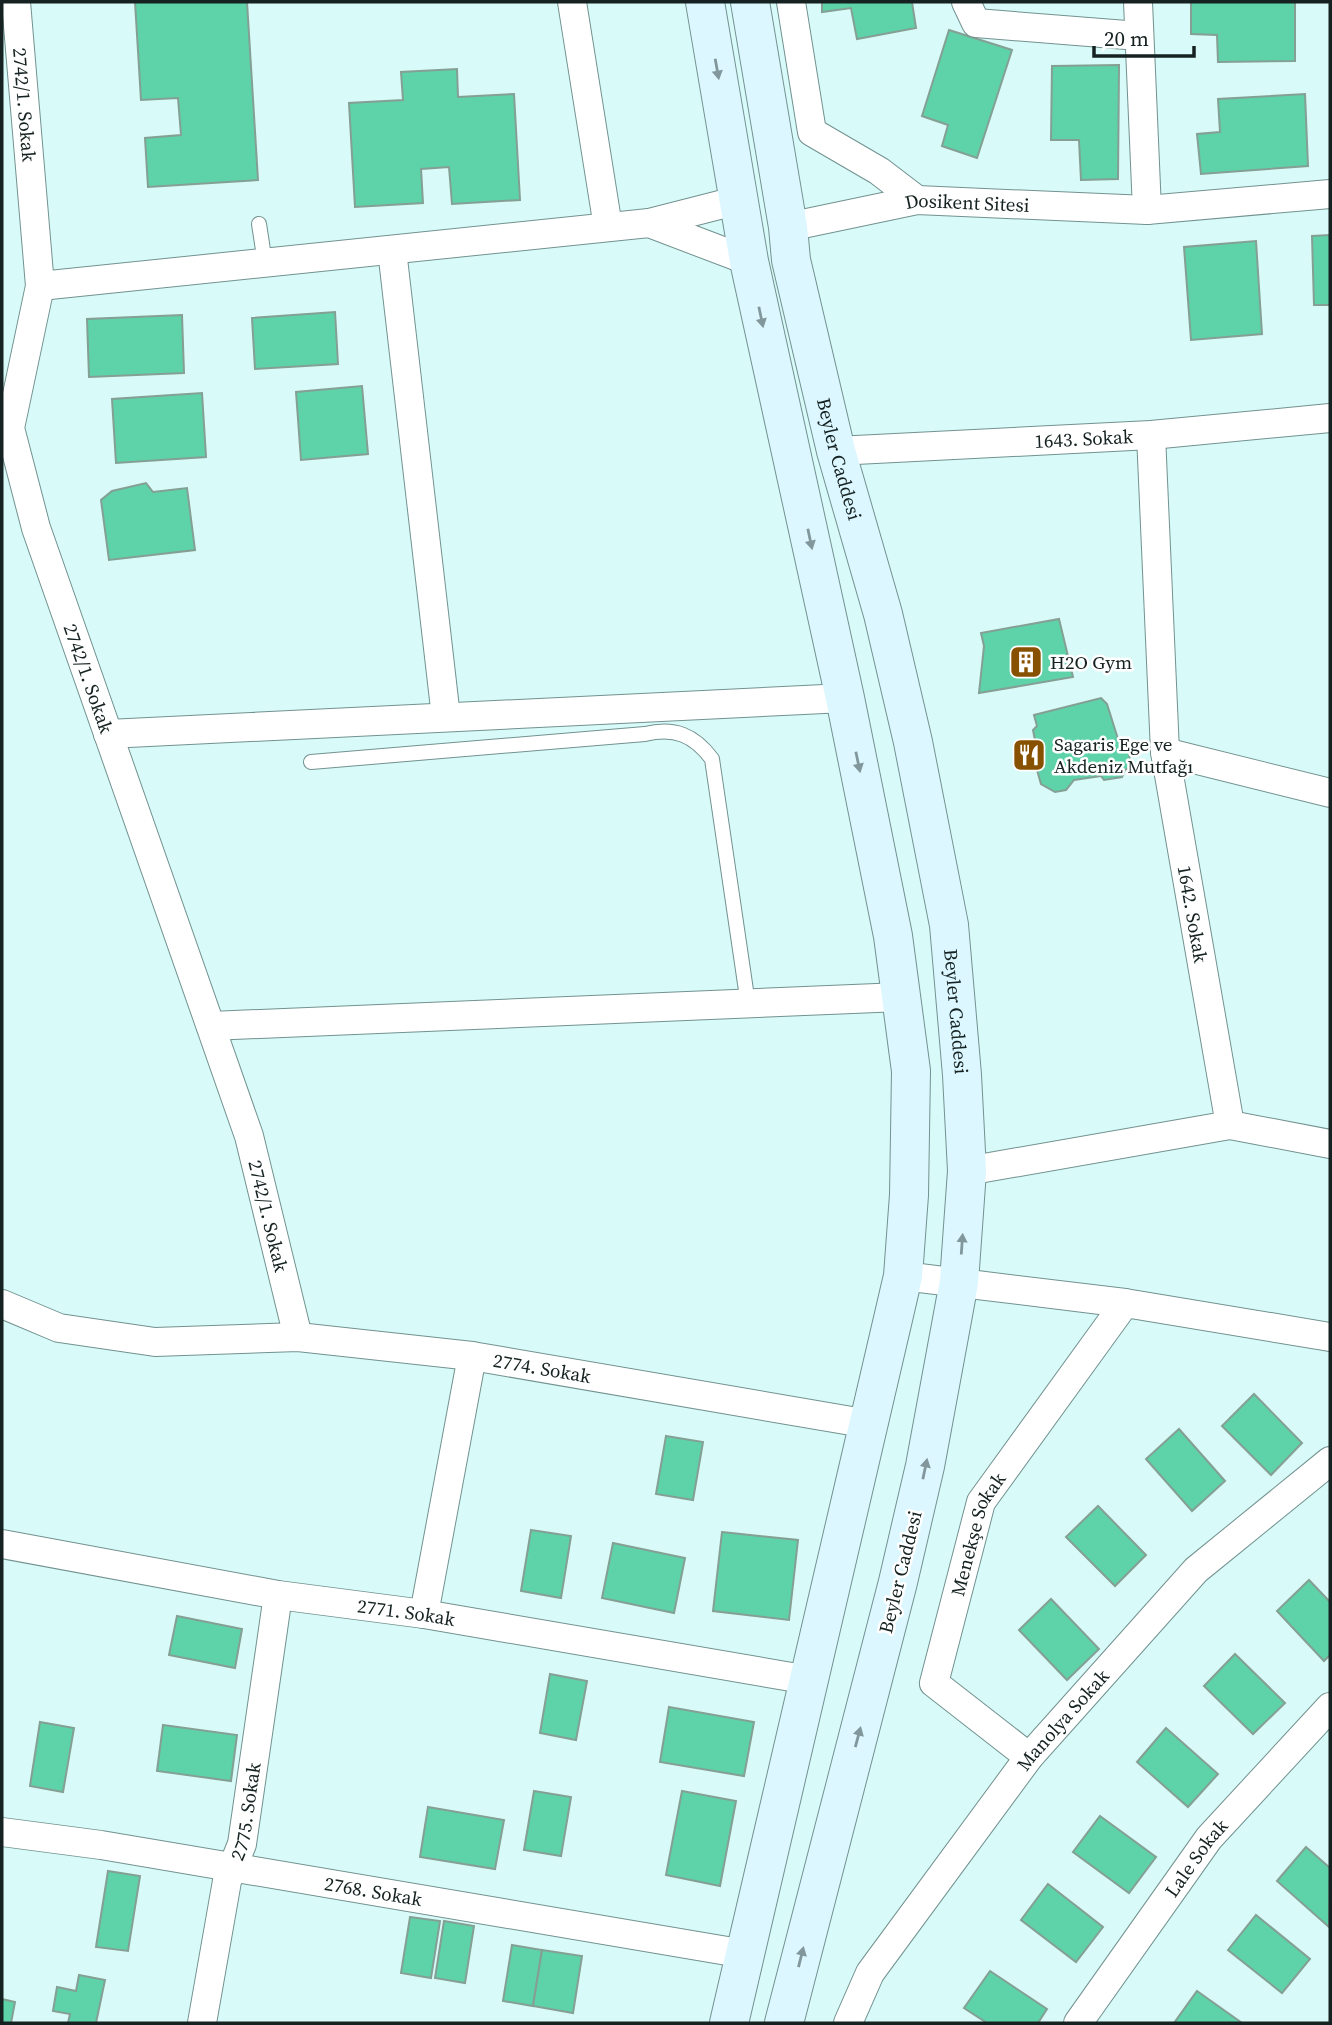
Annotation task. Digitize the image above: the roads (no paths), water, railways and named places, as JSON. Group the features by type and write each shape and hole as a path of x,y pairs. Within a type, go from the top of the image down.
{"main road":[{"path":"705,2 749,261 845,698 893,936 911,1071 909,1195 903,1276 729,2023"},
{"name":"Beyler Caddesi","path":"750,2 787,228 836,451 883,614 913,742 949,925 967,1171 959,1282 928,1452 908,1543 784,2023"},
{"path":"739,200 787,228 749,261"},
{"path":"793,462 836,451"}],"street":[{"name":"2742/1. Sokak","path":"16,2 40,286 10,428 11,470 36,528 249,1136 298,1337"},
{"path":"572,2 608,227"},
{"name":"Dosikent Sitesi","path":"791,2 812,132 878,171 917,200 1147,210 1330,194"},
{"path":"966,2 976,23 1139,36"},
{"path":"1138,2 1147,210"},
{"path":"40,286 649,223 739,200"},
{"path":"787,228 917,200"},
{"path":"649,223 749,261"},
{"path":"392,250 446,717"},
{"name":"1643. Sokak","path":"836,451 1151,435 1330,418"},
{"name":"1642. Sokak","path":"1151,435 1165,752 1230,1125"},
{"path":"107,734 845,698"},
{"path":"1165,752 1330,793"},
{"path":"211,1026 901,997"},
{"path":"967,1171 1230,1125 1330,1144"},
{"path":"903,1276 1125,1303 1330,1337"},
{"name":"Menekşe Sokak","path":"1029,1757 934,1683 981,1502 1125,1303"},
{"path":"2,1304 59,1328 155,1342 298,1337 472,1356"},
{"name":"2774. Sokak","path":"424,1614 472,1356 869,1424"},
{"name":"Manolya Sokak","path":"849,2023 870,1973 1029,1757 1196,1570 1330,1461"},
{"name":"2771. Sokak","path":"2,1544 278,1595 424,1614 809,1680"},
{"name":"2775. Sokak","path":"202,2023 227,1881 242,1844 278,1595"},
{"name":"Lale Sokak","path":"1078,2023 1209,1838 1330,1707"},
{"name":"2768. Sokak","path":"2,1832 101,1845 745,1954"}],"lane":[{"path":"259,224 265,262"},
{"path":"311,762 660,730 688,736 702,746 712,759 748,1003"}],"place":[{"name":"H2O Gym","path":"1026,662"},
{"name":"Sagaris Ege ve Akdeniz Mutfağı","path":"1029,755"}]}
